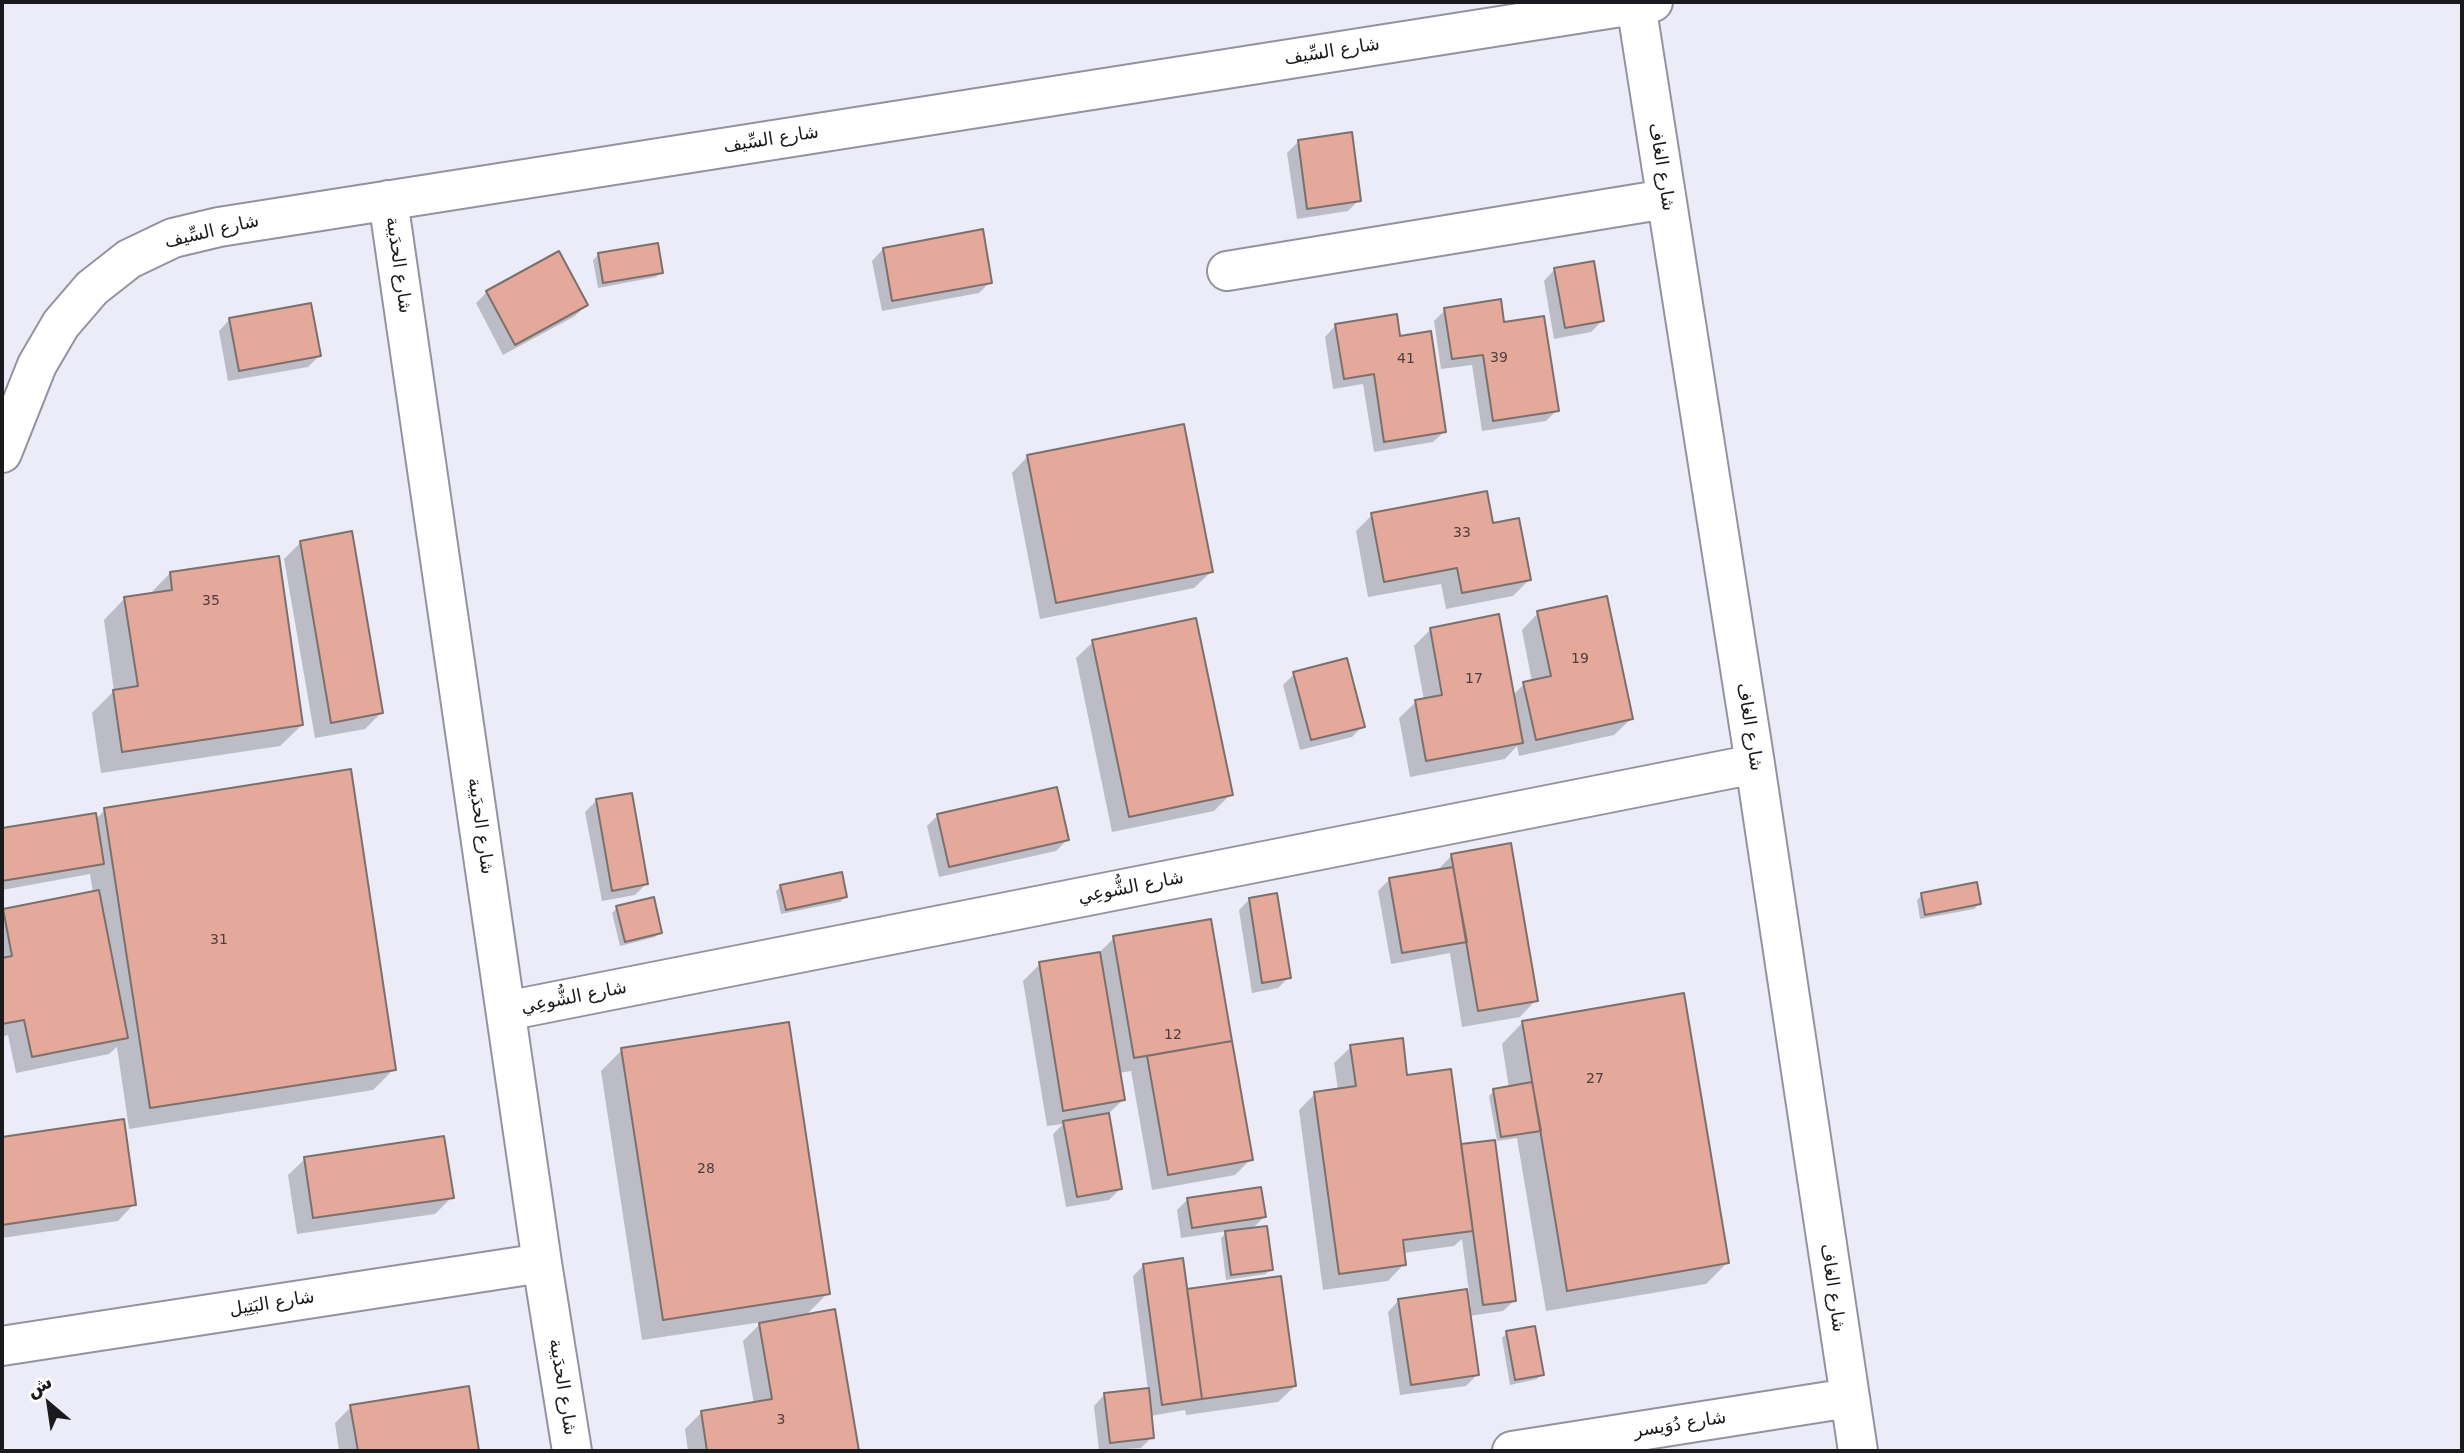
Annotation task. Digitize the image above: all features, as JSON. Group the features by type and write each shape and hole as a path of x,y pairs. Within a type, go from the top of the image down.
{"street":[{"name":"شارع الغاف","path":"1645,3 1666,199 1755,764 1858,1451"},
{"name":"شارع السِّيف","path":"2,453 37,365 61,324 92,288 130,259 173,238 219,227 388,200 1645,3"},
{"path":"1227,271 1666,199"},
{"name":"شارع الحدَيبة","path":"388,200 542,1263 572,1451"},
{"name":"شارع الشُّوعِي","path":"506,1011 1755,764"},
{"name":"شارع البَتِيل","path":"2,1346 542,1263"},
{"name":"شارع دُوَيسر","path":"1512,1451 1849,1398"}],"building":[{"path":"1352,132 1361,201 1307,209 1298,140"},
{"path":"983,229 992,283 892,301 883,248"},
{"path":"658,243 663,273 603,283 598,253"},
{"path":"559,251 588,305 515,345 486,291"},
{"path":"1594,261 1604,321 1565,328 1554,268"},
{"path":"1501,299 1504,322 1544,316 1559,411 1493,421 1483,355 1452,359 1444,308"},
{"path":"311,303 321,356 239,371 229,318"},
{"path":"1397,314 1400,336 1431,331 1446,432 1384,442 1374,374 1344,379 1335,324"},
{"path":"1184,424 1213,572 1056,603 1027,455"},
{"path":"1487,491 1493,523 1519,518 1531,580 1462,593 1457,568 1384,582 1371,513"},
{"path":"352,531 383,713 331,723 300,541"},
{"path":"279,556 303,725 122,752 113,690 138,686 124,597 172,590 170,572"},
{"path":"1607,596 1633,719 1536,740 1523,682 1551,676 1537,611"},
{"path":"1499,614 1523,743 1426,761 1415,700 1442,695 1430,628"},
{"path":"1196,618 1233,795 1129,817 1092,640"},
{"path":"1347,658 1365,727 1311,740 1293,672"},
{"path":"351,769 396,1070 150,1108 104,808"},
{"path":"1057,787 1069,840 949,867 937,814"},
{"path":"632,793 648,884 612,891 596,799"},
{"path":"96,813 104,864 2,881 2,828"},
{"path":"1511,843 1538,1001 1478,1011 1451,854"},
{"path":"1453,867 1467,942 1402,953 1389,878"},
{"path":"842,872 847,897 786,910 780,885"},
{"path":"1977,882 1981,904 1925,915 1921,893"},
{"path":"99,890 128,1038 32,1057 24,1020 2,1024 2,958 12,956 3,909"},
{"path":"1277,893 1291,978 1262,983 1249,898"},
{"path":"654,897 662,933 625,942 616,906"},
{"path":"1211,919 1232,1041 1134,1058 1113,936"},
{"path":"1100,952 1125,1100 1063,1111 1039,962"},
{"path":"1684,993 1729,1263 1567,1291 1522,1021"},
{"path":"789,1022 830,1294 663,1320 621,1048"},
{"path":"1403,1038 1407,1075 1451,1069 1473,1231 1403,1240 1406,1265 1339,1274 1314,1092 1356,1086 1350,1045"},
{"path":"1232,1041 1253,1160 1168,1175 1147,1056"},
{"path":"1532,1082 1541,1131 1501,1137 1493,1089"},
{"path":"1109,1113 1122,1189 1077,1197 1063,1121"},
{"path":"124,1119 136,1205 2,1225 2,1137"},
{"path":"444,1136 454,1198 313,1218 304,1157"},
{"path":"1495,1140 1516,1301 1483,1305 1461,1144"},
{"path":"1261,1187 1266,1217 1192,1228 1187,1198"},
{"path":"1267,1226 1273,1270 1231,1275 1225,1231"},
{"path":"1183,1258 1202,1399 1162,1405 1143,1264"},
{"path":"1281,1276 1296,1386 1202,1399 1187,1289"},
{"path":"1467,1289 1479,1375 1411,1385 1398,1299"},
{"path":"835,1309 859,1451 707,1451 701,1411 772,1399 759,1323"},
{"path":"1535,1326 1544,1375 1515,1380 1506,1331"},
{"path":"469,1386 479,1451 358,1451 350,1405"},
{"path":"1149,1388 1154,1438 1110,1443 1104,1393"}]}
